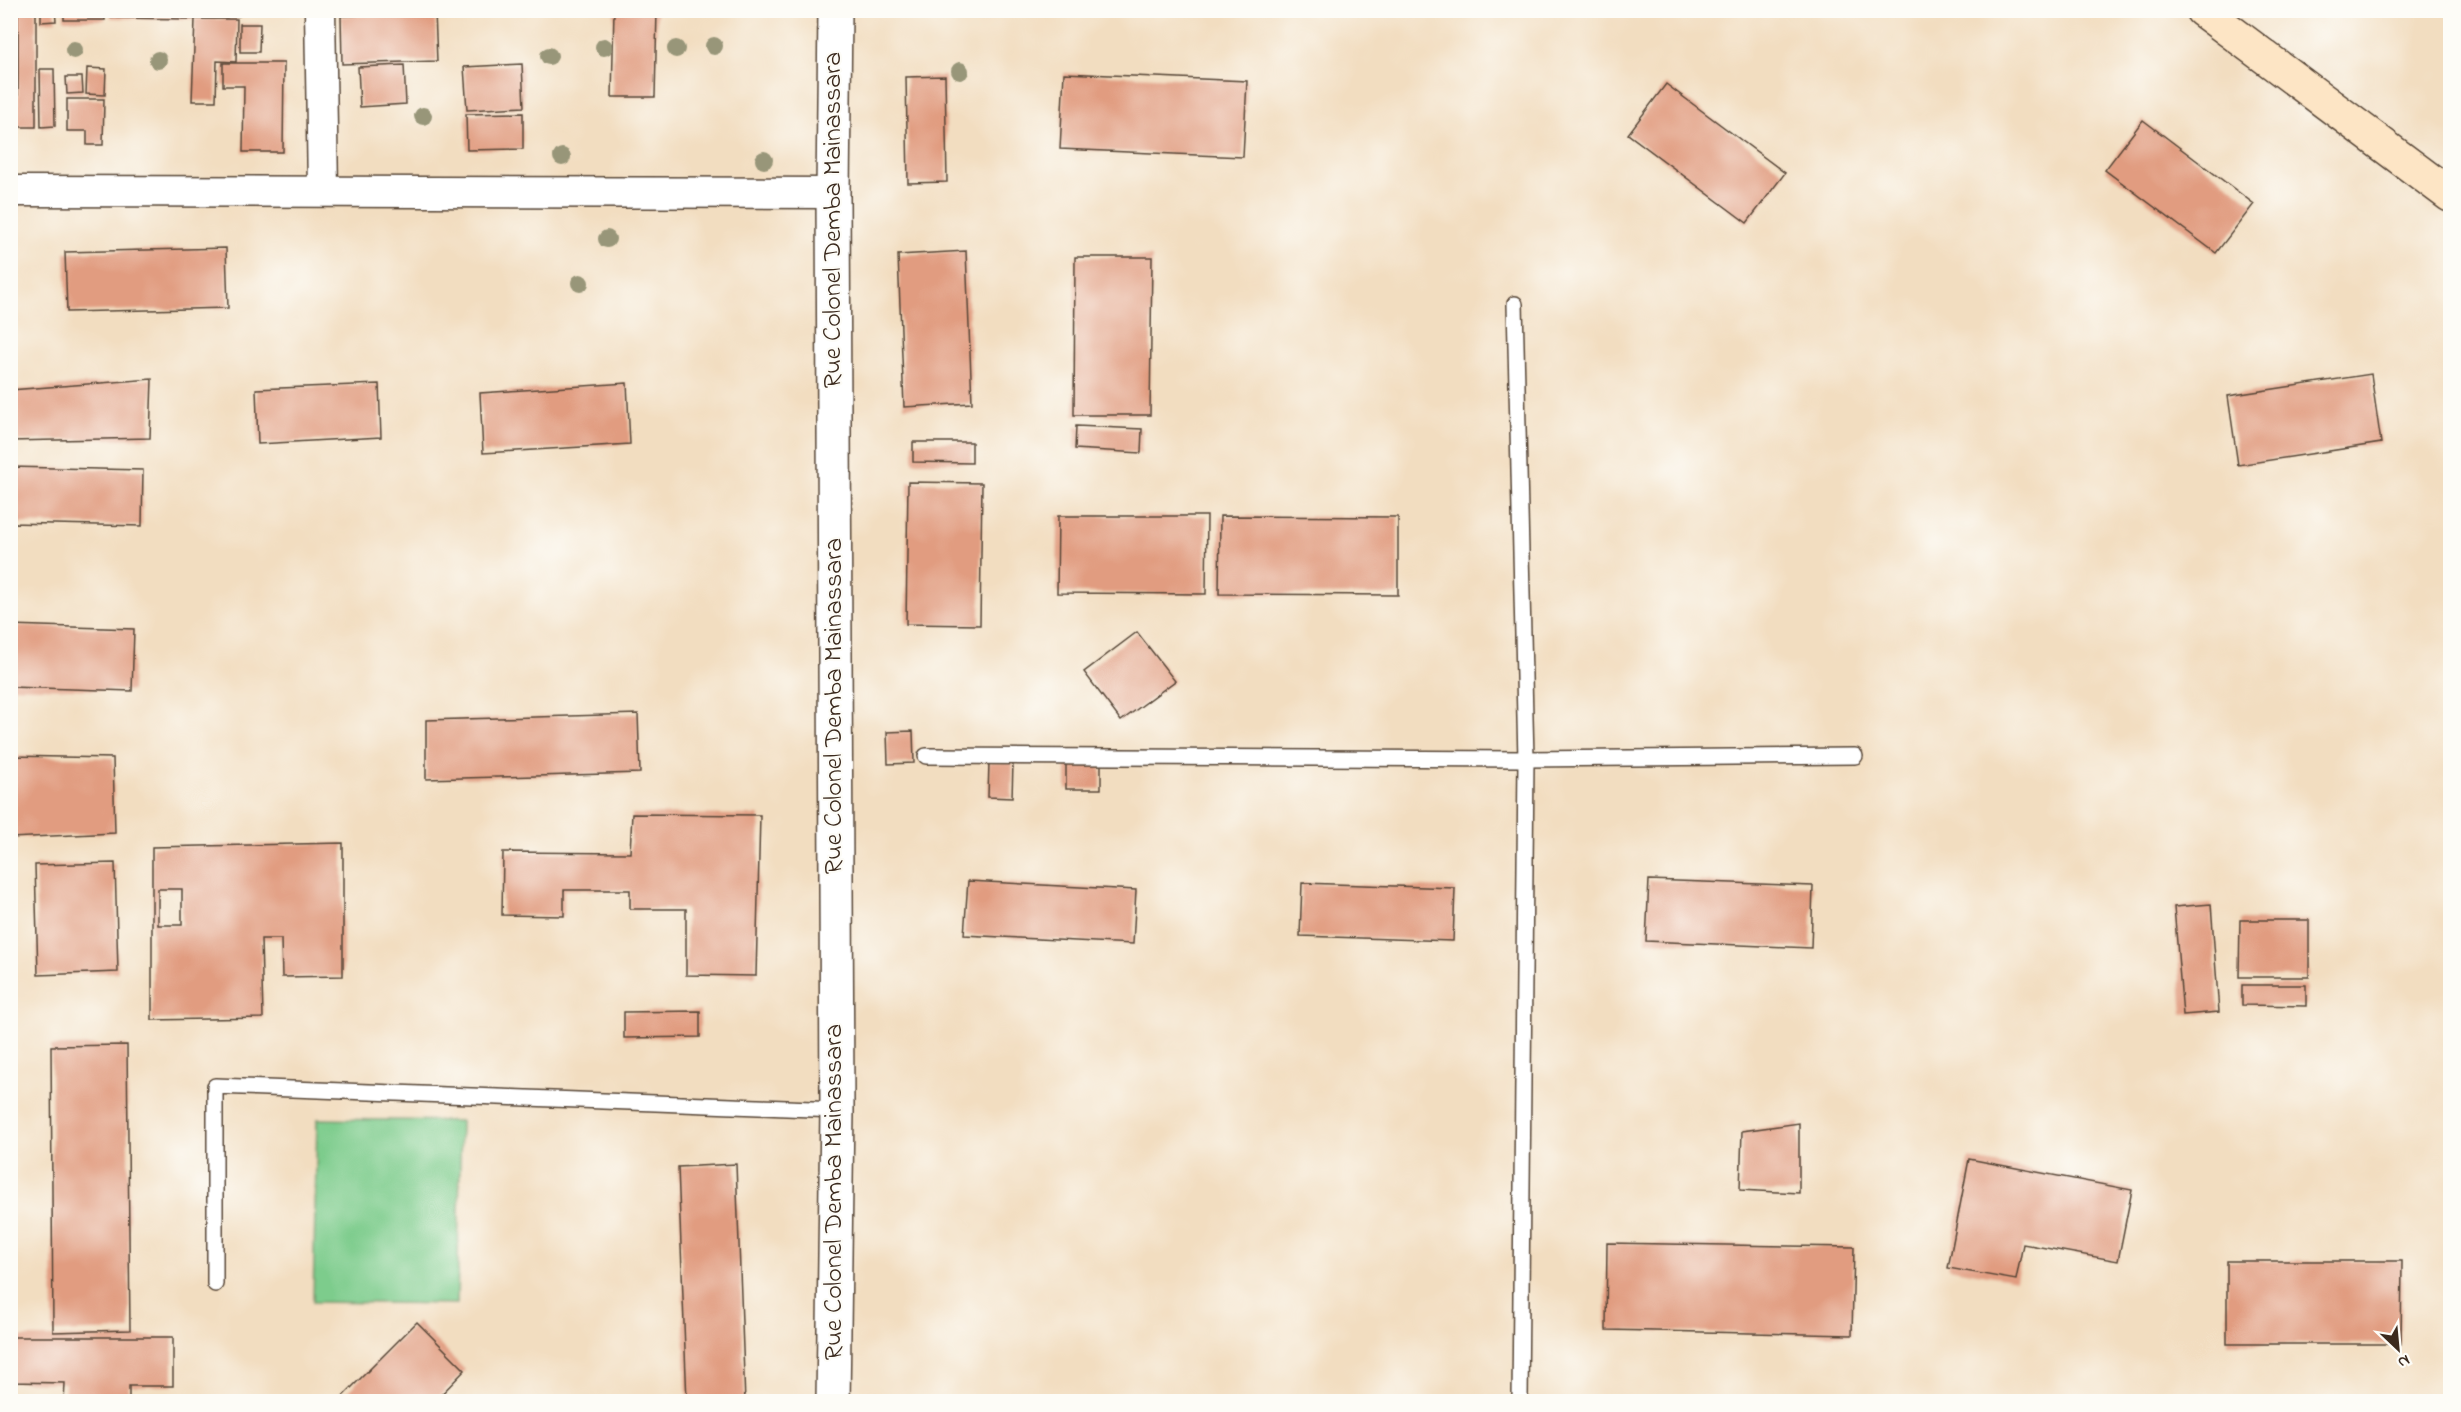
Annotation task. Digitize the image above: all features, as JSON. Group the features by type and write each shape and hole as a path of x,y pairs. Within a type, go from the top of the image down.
{"main road":[{"path":"2202,10 2451,195"}],"street":[{"path":"320,10 323,190"},
{"name":"Rue Colonel Demba Mainassara","path":"834,1401 837,1110 833,193 835,10"},
{"path":"10,191 833,193"}],"lane":[{"path":"1515,304 1526,759 1520,1401"},
{"path":"926,756 1526,759 1855,756"},
{"path":"215,1284 215,1086 837,1110"}],"green space":[{"path":"317,1119 461,1121 457,1304 313,1302"}],"building":[{"path":"18,10 36,10 36,127 18,127"},
{"path":"41,10 55,10 56,21 41,22"},
{"path":"64,10 105,10 105,20 64,20"},
{"path":"112,10 193,10 193,19 111,18"},
{"path":"200,10 239,10 239,16 200,15"},
{"path":"614,10 657,10 655,97 612,97"},
{"path":"435,12 437,61 342,64 341,16"},
{"path":"195,19 237,19 236,62 217,61 216,101 192,101"},
{"path":"240,24 260,24 259,52 240,52"},
{"path":"10,48 15,48 16,71 10,71"},
{"path":"223,63 284,63 283,152 243,152 244,86 223,86"},
{"path":"522,64 524,107 467,110 464,67"},
{"path":"404,65 406,104 360,107 358,67"},
{"path":"87,68 106,69 105,95 86,94"},
{"path":"40,69 54,69 55,126 41,127"},
{"path":"1064,73 1247,81 1243,157 1060,149"},
{"path":"945,76 947,182 908,183 906,77"},
{"path":"66,77 82,77 83,93 67,94"},
{"path":"1666,84 1785,173 1747,223 1628,134"},
{"path":"67,99 104,99 103,145 87,145 87,131 67,131"},
{"path":"523,113 523,149 467,150 466,114"},
{"path":"2143,120 2254,204 2216,253 2105,170"},
{"path":"226,248 228,308 67,312 65,252"},
{"path":"966,251 972,403 904,407 898,255"},
{"path":"1075,257 1152,257 1150,415 1074,415"},
{"path":"2371,374 2381,443 2238,465 2228,396"},
{"path":"152,379 150,438 10,441 10,390"},
{"path":"627,383 630,444 483,453 480,393"},
{"path":"379,384 381,437 258,444 256,389"},
{"path":"1076,426 1142,429 1141,453 1075,449"},
{"path":"913,442 972,442 972,463 913,462"},
{"path":"10,467 143,470 142,526 10,523"},
{"path":"908,482 982,483 980,625 906,624"},
{"path":"1058,516 1207,516 1206,594 1057,593"},
{"path":"1220,516 1398,517 1398,595 1219,594"},
{"path":"10,625 134,629 132,691 10,687"},
{"path":"1137,632 1175,681 1121,721 1084,672"},
{"path":"638,714 640,773 426,779 426,720"},
{"path":"913,731 914,763 888,764 887,732"},
{"path":"10,756 113,758 115,833 10,838"},
{"path":"989,762 1013,763 1012,798 988,797"},
{"path":"1066,763 1101,763 1101,789 1066,789"},
{"path":"632,814 760,815 756,976 686,975 686,909 630,909 630,890 564,890 564,916 502,915 503,852 630,853"},
{"path":"343,843 343,976 282,977 281,939 261,939 263,1018 152,1020 152,847","holes":["158,889 182,889 182,925 158,925"]},
{"path":"115,863 118,972 38,975 35,865"},
{"path":"1649,880 1813,886 1811,948 1646,941"},
{"path":"968,881 1136,890 1133,944 964,935"},
{"path":"1302,883 1455,888 1453,941 1300,936"},
{"path":"2211,904 2219,1012 2183,1015 2174,907"},
{"path":"2240,920 2309,920 2309,977 2239,977"},
{"path":"2242,985 2306,985 2306,1006 2242,1005"},
{"path":"700,1011 700,1037 624,1038 624,1012"},
{"path":"127,1045 130,1330 53,1332 51,1046"},
{"path":"1799,1123 1799,1193 1740,1190 1742,1131"},
{"path":"1969,1159 2132,1190 2118,1261 2023,1244 2016,1280 1948,1268"},
{"path":"736,1164 745,1402 687,1402 678,1167"},
{"path":"1607,1243 1854,1247 1852,1335 1606,1330"},
{"path":"2227,1261 2402,1261 2401,1344 2227,1344"},
{"path":"417,1322 465,1370 434,1402 337,1402"},
{"path":"10,1337 173,1337 173,1386 129,1386 129,1402 64,1402 65,1383 10,1382"}]}
